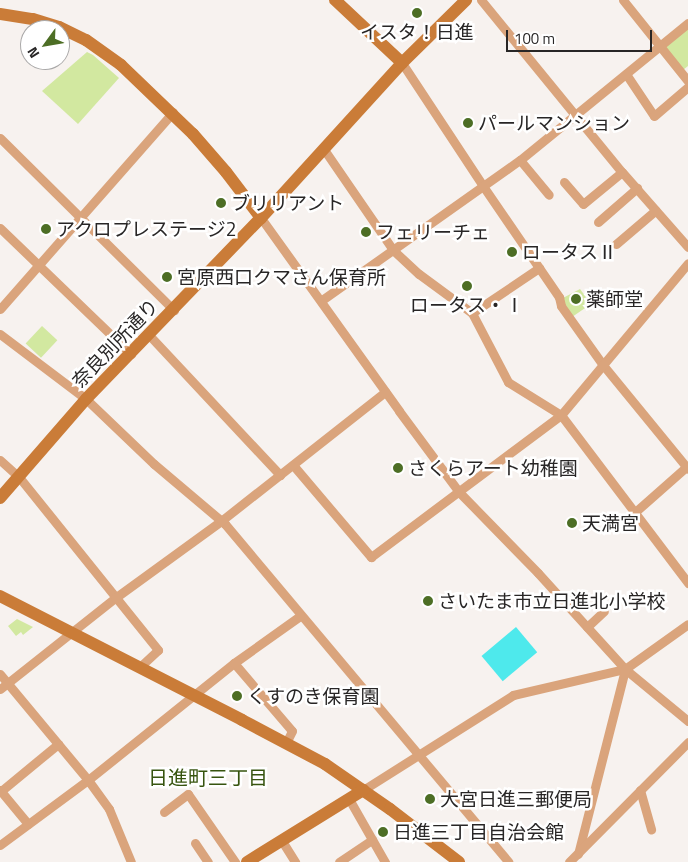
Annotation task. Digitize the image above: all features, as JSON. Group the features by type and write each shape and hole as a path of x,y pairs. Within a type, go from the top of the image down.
{"street":[{"path":"335,0 402,63 559,297 561,306 603,365 687,468 634,512"},
{"name":"奈良別所通り","path":"0,498 86,400 261,218 402,63 466,0"},
{"path":"481,0 622,172 688,248"},
{"path":"623,0 688,81"},
{"path":"0,14 33,19 60,27 86,40 121,65 173,112 226,172 261,218 459,492 625,669 688,722"},
{"path":"322,300 520,160 688,23"},
{"path":"626,74 654,116 688,87"},
{"path":"0,309 173,112"},
{"path":"0,138 174,310"},
{"path":"323,148 392,250 418,274 472,313 508,382 561,415 688,583"},
{"path":"520,160 549,195"},
{"path":"564,182 583,204 622,172"},
{"path":"598,222 637,188"},
{"path":"616,244 656,210"},
{"path":"0,228 131,354"},
{"path":"293,465 371,557 561,415 688,262"},
{"path":"472,313 539,268"},
{"path":"0,334 86,400 154,464 222,521 509,862"},
{"path":"149,335 280,475"},
{"path":"4,686 115,598 222,521 385,392"},
{"path":"0,460 19,477 158,650 140,667"},
{"path":"0,596 286,742 363,790 459,862"},
{"path":"587,627 604,611"},
{"path":"0,845 88,780 192,695 300,616"},
{"path":"247,862 513,695 625,669 688,624"},
{"path":"234,663 292,731 286,742"},
{"path":"578,854 625,669"},
{"path":"0,674 4,686 58,744 109,809 131,862"},
{"path":"569,862 688,742"},
{"path":"28,824 0,790 58,744"},
{"path":"640,790 652,830"},
{"path":"164,812 188,794 235,862"},
{"path":"349,799 385,862"},
{"path":"339,862 372,840"},
{"path":"282,841 295,862"},
{"path":"195,843 208,862"}],"green space":[{"path":"688,25 688,66 683,70 664,46"},
{"path":"87,52 119,78 78,124 42,91 66,70 70,70 70,67"},
{"path":"580,289 591,304 572,317 561,299"},
{"path":"42,326 57,340 41,358 26,344"},
{"path":"17,619 33,627 23,635 21,632 16,636 8,626"}],"water":[{"path":"516,627 537,652 503,681 482,656"}],"place":[{"name":"イスタ！日進","path":"417,13"},
{"name":"パールマンション","path":"468,123"},
{"name":"ブリリアント","path":"221,203"},
{"name":"アクロプレステージ2","path":"46,229"},
{"name":"フェリーチェ","path":"366,232"},
{"name":"ロータスⅡ","path":"512,252"},
{"name":"宮原西口クマさん保育所","path":"167,277"},
{"name":"ロータス・Ⅰ","path":"467,286"},
{"name":"薬師堂","path":"576,299"},
{"name":"さくらアート幼稚園","path":"398,468"},
{"name":"天満宮","path":"572,523"},
{"name":"さいたま市立日進北小学校","path":"428,601"},
{"name":"くすのき保育園","path":"237,696"},
{"name":"大宮日進三郵便局","path":"430,799"},
{"name":"日進三丁目自治会館","path":"383,832"}],"district":[{"name":"日進町三丁目","path":"208,777"}]}
